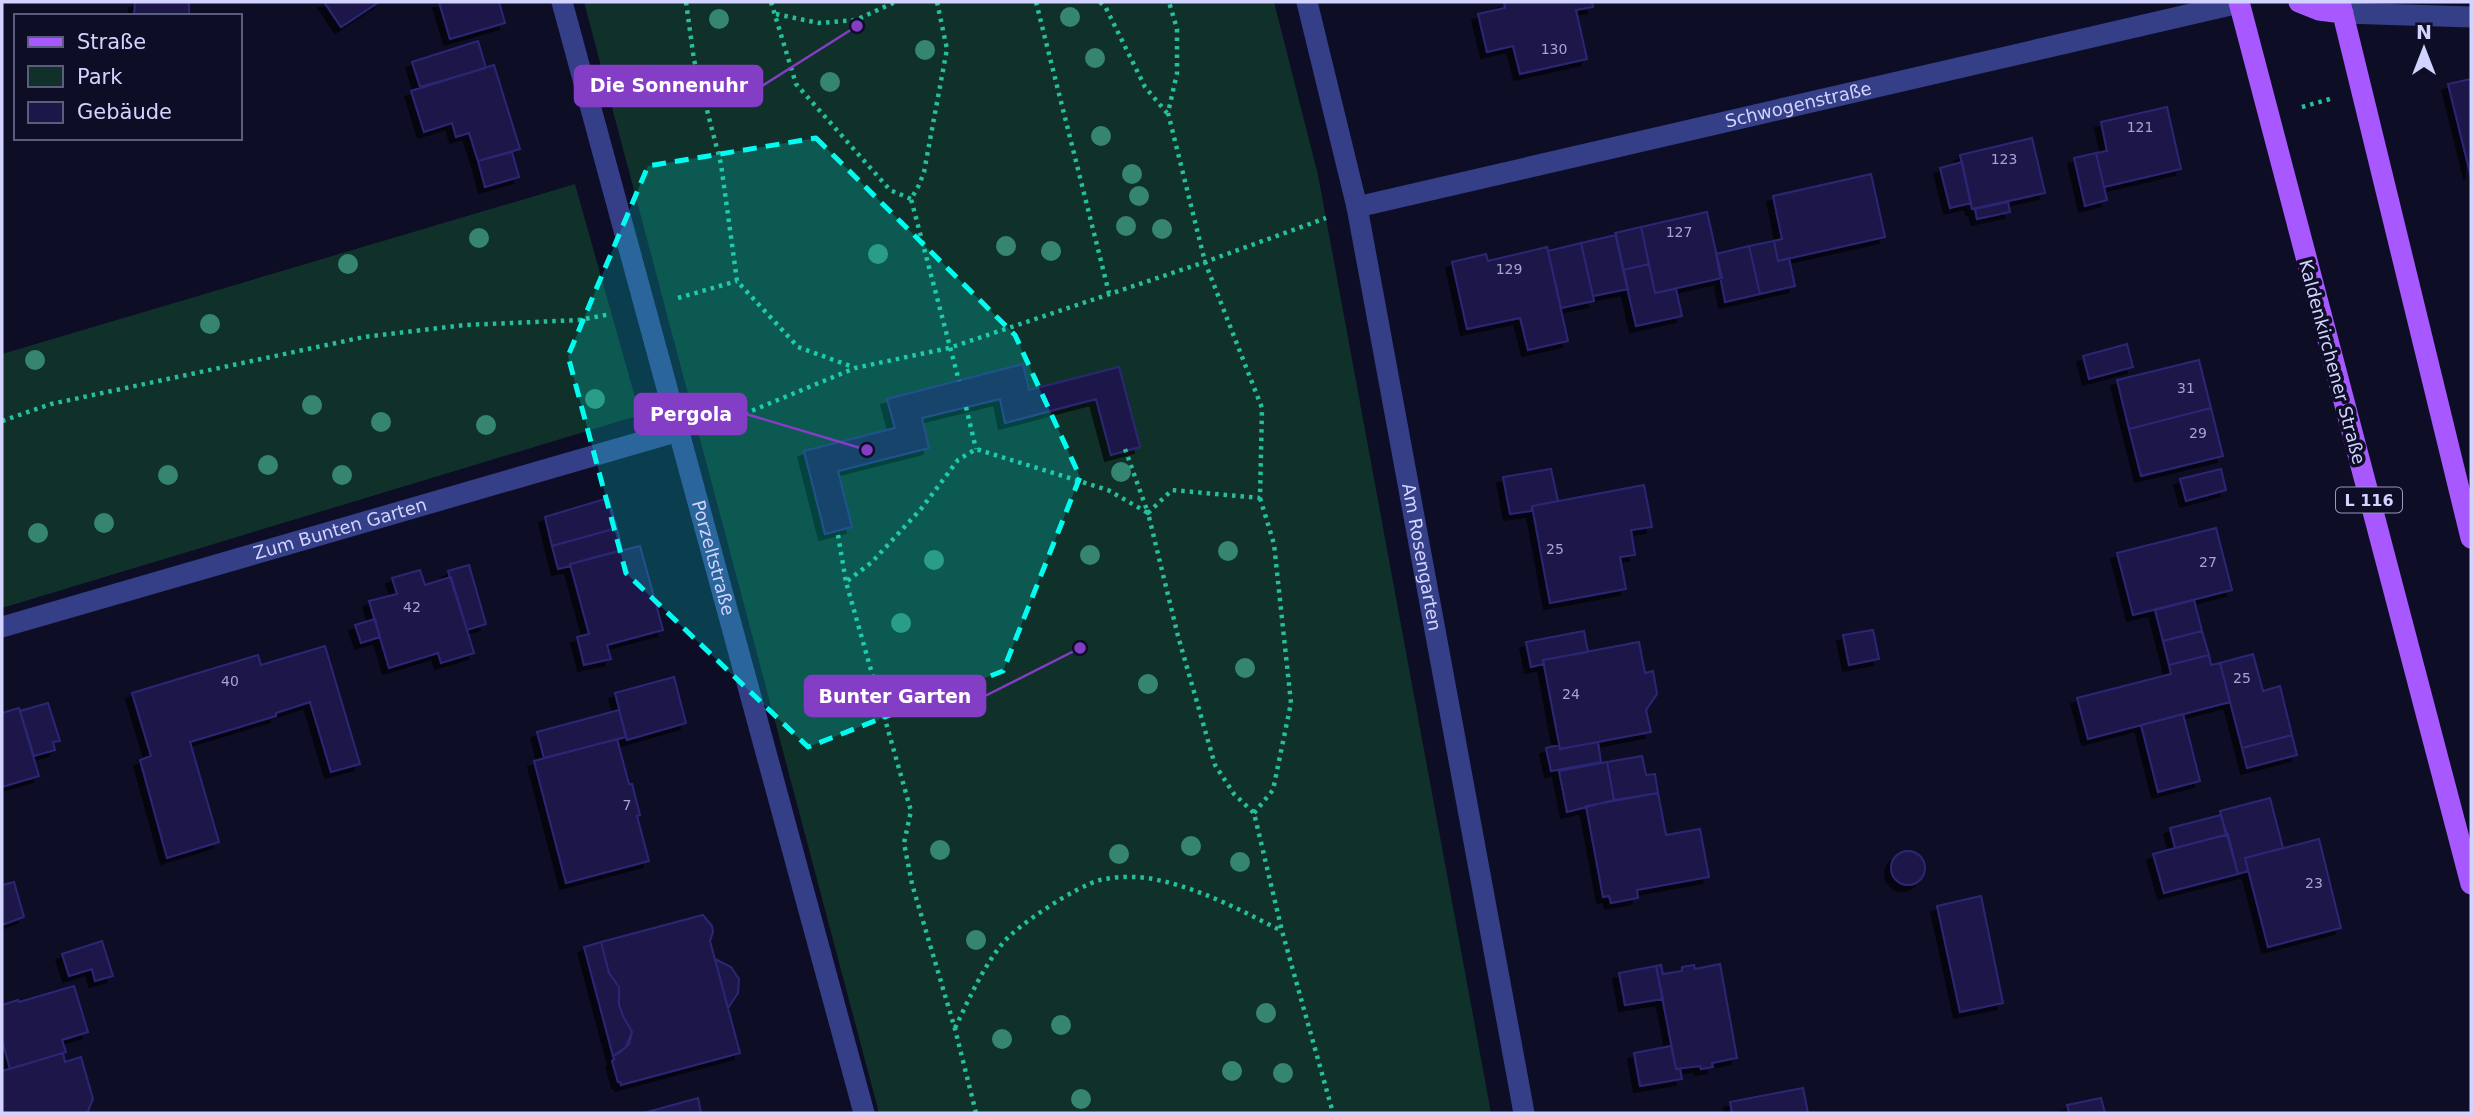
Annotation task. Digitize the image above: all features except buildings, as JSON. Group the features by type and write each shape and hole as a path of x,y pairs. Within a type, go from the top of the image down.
{"main road":[{"name":"Kaldenkirchener Straße","path":"2239,2 2471,884"},
{"path":"2299,2 2319,10 2341,7 2471,538"}],"street":[{"name":"Porzeltstraße","path":"562,2 864,1113"},
{"name":"Am Rosengarten","path":"1307,2 1357,207 1524,1113"},
{"name":"Schwogenstraße","path":"1357,207 2239,2"},
{"path":"2341,7 2471,17"},
{"name":"Zum Bunten Garten","path":"2,627 679,431"}],"path":[{"path":"686,2 694,60 721,164 737,281 798,347 855,368"},
{"path":"771,2 796,84 890,190 911,199"},
{"path":"776,14 819,23 856,20 895,2"},
{"path":"937,2 947,49 924,172 911,199 958,381"},
{"path":"1037,2 1110,293"},
{"path":"1100,2 1106,8 1145,88 1168,113"},
{"path":"1170,2 1177,29 1177,73 1168,113 1205,262 1262,408 1260,498 1274,544 1291,703 1273,790 1254,813"},
{"path":"2267,116 2361,90"},
{"path":"679,431 727,421 855,368 949,348 1205,262 1357,207"},
{"path":"2,421 51,404 364,337 465,325 579,320 646,307 737,281"},
{"path":"966,407 976,449"},
{"path":"846,582 872,562 921,509 958,460 976,449 1108,490 1148,513"},
{"path":"1125,449 1148,513 1178,636 1215,765 1234,794 1254,813 1282,931 1333,1113"},
{"path":"1148,513 1172,490 1260,498"},
{"path":"838,535 846,582 911,811 904,843 909,870 976,1113"},
{"path":"955,1029 975,985 1003,944 1038,914 1097,881 1129,877 1152,879 1207,894 1282,931"}],"highlighted area":[{"path":"816,138 1015,335 1080,477 1003,671 808,747 626,573 568,356 648,166"}],"green space":[{"path":"584,2 1274,2 1318,175 1491,1113 879,1113"},
{"path":"575,184 640,415 2,608 2,354"}],"place":[{"name":"Die Sonnenuhr","path":"857,26"},
{"name":"Pergola","path":"867,450"},
{"name":"Bunter Garten","path":"1080,648"}]}
